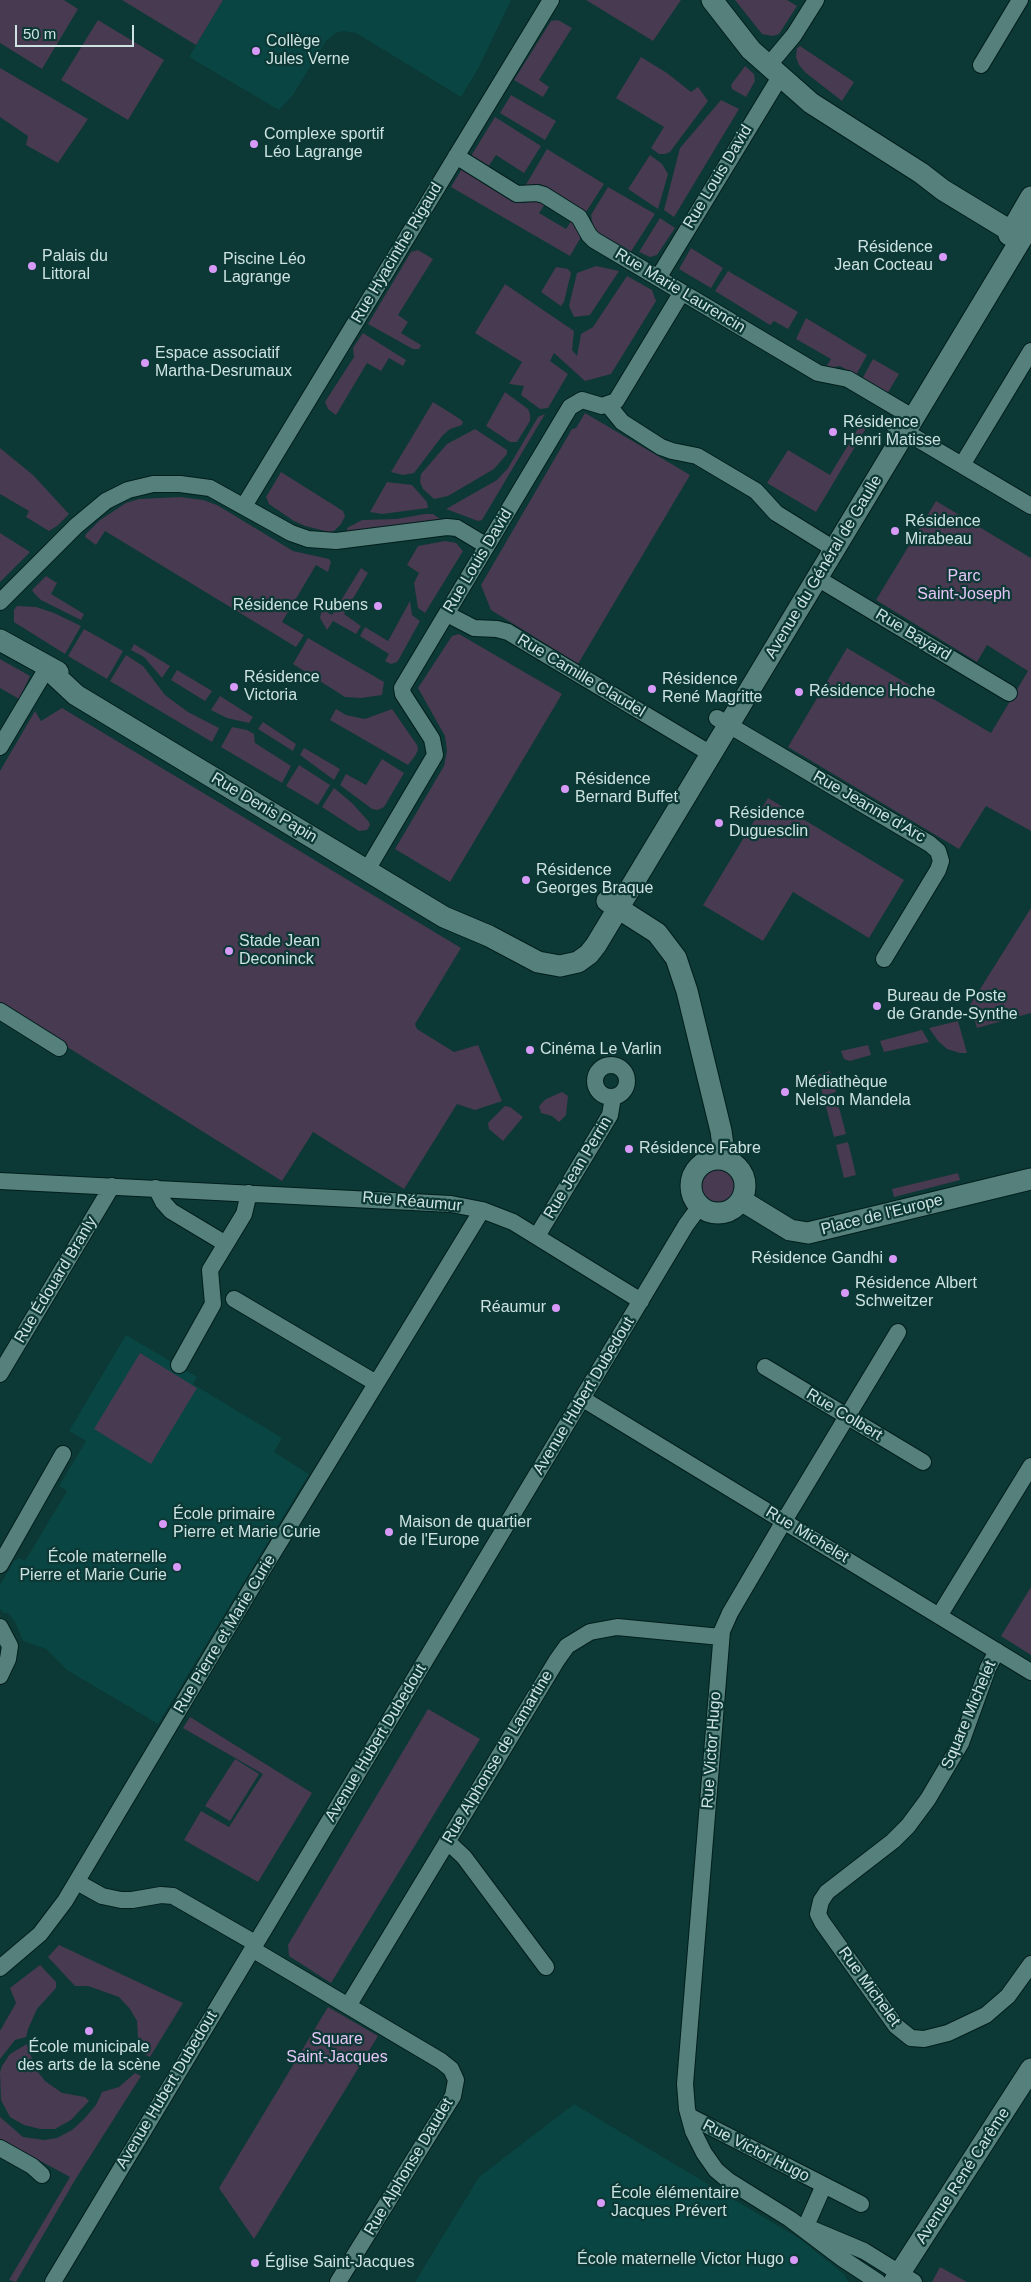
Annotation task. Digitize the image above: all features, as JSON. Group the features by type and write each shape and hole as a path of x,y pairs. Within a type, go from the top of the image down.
{"street":[{"name":"Rue Hyacinthe Rigaud","path":"244,506 551,0"},
{"path":"712,0 743,41 774,72 833,119 921,173 943,190 1025,230"},
{"name":"Rue Louis David","path":"658,278 794,35 816,0"},
{"path":"981,65 1020,0"},
{"name":"Rue Marie Laurencin","path":"456,156 517,194 537,193 544,195 579,217 594,240 818,373 848,378 962,465 1031,506"},
{"name":"Avenue du Général de Gaulle","path":"613,904 904,421 1025,230 1031,197"},
{"path":"682,292 622,395 609,406 622,422 661,447 672,452 698,456 756,490 776,514 829,546"},
{"path":"962,465 1031,351"},
{"name":"Rue Louis David","path":"370,865 434,759 435,751 432,739 402,690 573,404 582,400 602,406 609,406"},
{"path":"0,602 92,512 112,497 128,490 162,484 200,486 216,490 291,533 308,539 336,541 452,527 487,546"},
{"name":"Avenue du Général de Gaulle","path":"723,721 817,578 829,546"},
{"name":"Rue Bayard","path":"817,578 1009,693"},
{"name":"Rue Camille Claudel","path":"447,614 474,628 497,629 508,632 705,751"},
{"name":"Rue Denis Papin","path":"0,640 47,668 76,680 370,865 451,906 489,936 538,962 564,966 578,962 592,950 613,904"},
{"path":"0,747 47,668"},
{"name":"Rue Jeanne d'Arc","path":"723,721 930,844 938,851 941,858 940,866 884,959"},
{"path":"613,904 657,933 676,958 687,991 721,1131 725,1160"},
{"path":"0,1011 59,1048"},
{"name":"Rue Jean Perrin","path":"537,1236 610,1115 613,1097"},
{"path":"725,1160 736,1167 742,1175 744,1188 741,1200 732,1209 722,1212 709,1211 700,1206 692,1192 694,1174 707,1162 725,1160"},
{"name":"Place de l'Europe","path":"741,1200 790,1230 808,1233 1031,1179"},
{"name":"Rue Réaumur","path":"0,1181 443,1202 482,1210 513,1222 641,1301"},
{"name":"Rue Édouard Branly","path":"0,1374 112,1186"},
{"path":"156,1188 163,1202 171,1210 226,1244"},
{"path":"179,1365 213,1304 210,1270 244,1214 249,1192"},
{"name":"Avenue Hubert Dubedout","path":"53,2282 686,1225 700,1206"},
{"name":"Rue Pierre et Marie Curie","path":"0,1968 23,1950 48,1926 77,1882 376,1382 482,1210"},
{"path":"234,1299 376,1382"},
{"name":"Rue Victor Hugo","path":"878,2282 790,2219 722,2176 704,2153 689,2116 685,2084 720,1637 730,1613 898,1332"},
{"name":"Rue Colbert","path":"765,1367 923,1462"},
{"name":"Rue Michelet","path":"582,1400 1031,1672"},
{"path":"0,1565 63,1454"},
{"path":"940,1616 1031,1466"},
{"name":"Rue Alphonse de Lamartine","path":"348,2006 557,1660 572,1642 590,1632 617,1627 720,1637"},
{"path":"0,1628 10,1646 8,1659 0,1676"},
{"name":"Square Michelet","path":"884,1848 918,1813 952,1761 988,1668 997,1651"},
{"path":"447,1842 464,1857 546,1966"},
{"name":"Rue Michelet","path":"884,1848 827,1892 818,1910 822,1922 902,2032 911,2038 924,2039 954,2031 977,2021 1008,1996 1031,1964"},
{"name":"Rue Alphonse Daudet","path":"77,1882 102,1896 121,1900 162,1895 173,1896 348,2006 441,2061 454,2074 457,2085 453,2096 338,2282"},
{"name":"Avenue René Carême","path":"903,2279 1031,2069"},
{"name":"Rue Victor Hugo","path":"689,2116 861,2204"},
{"path":"0,2148 32,2166 42,2175"},
{"name":"Rue Victor Hugo","path":"806,2226 824,2185"},
{"name":"Rue Victor Hugo","path":"790,2219 864,2251 903,2279"}],"shaded area":[{"name":"Collège Jules Verne","path":"223,0 511,0 479,67 461,97 356,33 343,31 336,33 326,41 293,95 279,110 189,57"},
{"name":"École primaire Pierre et Marie Curie","path":"126,1335 197,1377 193,1384 282,1438 274,1452 309,1474 158,1724 67,1670 46,1649 23,1641 15,1622 8,1613 4,1613 0,1609 0,1585 14,1561 19,1558 25,1561 67,1491 59,1486 86,1441 69,1431"},
{"name":"École élémentaire Jacques Prévert","path":"574,2104 800,2239 844,2274 848,2282 415,2282 479,2177"}],"green space":[{"path":"0,0 64,0 78,9 42,69 0,43"},
{"path":"122,0 223,0 196,45"},
{"path":"586,0 681,0 653,41"},
{"path":"735,0 787,0 797,6 779,34 773,36 762,34"},
{"path":"98,20 164,60 128,120 61,80"},
{"path":"558,20 572,28 539,80 549,87 543,97 514,80 551,21"},
{"path":"800,46 854,82 842,101 806,73 799,65 796,57 797,48"},
{"path":"641,57 667,73 691,92 698,87 708,101 670,152 665,154 659,154 651,148 664,127 616,98"},
{"path":"745,66 754,74 755,81 746,97 732,89 731,85"},
{"path":"0,68 88,119 58,163 26,145 28,136 0,117"},
{"path":"511,95 556,121 545,140 500,113"},
{"path":"721,100 739,109 674,217 664,210 680,148"},
{"path":"495,117 541,146 524,173 496,155 488,167 471,156"},
{"path":"547,149 604,184 586,212 540,184 524,188"},
{"path":"650,155 662,164 668,174 658,209 628,189"},
{"path":"463,167 523,203 539,200 545,204 539,213 566,229 572,220 578,223 581,237 570,256 451,187"},
{"path":"608,187 655,214 630,253 594,232 591,215"},
{"path":"660,218 675,228 657,255 650,257 639,252"},
{"path":"691,248 723,268 711,288 679,269"},
{"path":"418,250 433,259 398,315 408,322 401,333 421,345 419,349 413,349 368,324 411,252"},
{"path":"596,266 619,271 590,315 574,317 569,306 577,273"},
{"path":"556,267 568,269 571,273 564,302 561,306 541,292"},
{"path":"728,271 798,312 788,329 774,321 770,325 715,291"},
{"path":"627,276 652,290 656,301 611,374 585,381 554,353 550,361 568,374 548,408 540,409 521,395 524,386 509,384 522,362 475,333 505,284 574,331 572,350 577,356 581,334 593,327"},
{"path":"806,318 867,355 856,375 840,366 825,369 831,359 796,339"},
{"path":"363,333 406,360 403,366 389,358 381,371 367,363 336,415 328,409 325,402 354,357 353,348"},
{"path":"873,359 899,374 887,394 862,379"},
{"path":"505,392 528,409 530,414 530,421 517,442 510,442 486,426"},
{"path":"433,402 460,419 463,422 462,425 450,429 443,435 414,473 403,475 391,472"},
{"path":"585,413 690,475 578,664 491,610 481,585 572,429 576,428"},
{"path":"545,414 482,520 478,521 446,509 497,480 508,468 538,417"},
{"path":"865,417 871,420 816,512 767,483 788,450 830,475"},
{"path":"475,429 507,450 507,454 494,469 448,496 434,499 423,489 420,482 421,474 447,444"},
{"path":"0,448 33,475 69,514 57,526 49,531 26,517 29,511 0,494"},
{"path":"281,472 343,511 345,516 341,524 334,531 329,532 305,526 269,504 266,497"},
{"path":"387,482 412,485 427,502 428,508 382,514 370,512"},
{"path":"180,497 203,500 217,505 293,551 329,559 331,562 328,572 316,565 282,622 304,635 296,647 105,531 96,545 85,537 100,520 126,503 139,499"},
{"name":"Parc Saint-Joseph","path":"936,501 1031,558 1031,831 986,806 959,849 788,747 847,648 991,733 1028,671 987,645 977,662 876,600"},
{"path":"433,514 443,521 348,534 347,528 362,520 396,519"},
{"path":"0,533 30,552 0,582"},
{"path":"445,541 456,543 463,551 425,613 418,608 414,583 419,573 407,565 418,546"},
{"path":"361,568 368,573 344,614 361,626 356,634 333,621 327,630 320,618 322,609 332,615"},
{"path":"46,576 57,583 51,594 84,614 81,620 41,600 34,593 32,590"},
{"path":"410,601 412,615 420,621 397,662 391,664 385,661 389,654 360,636 365,627 388,641"},
{"path":"17,606 36,607 81,626 65,654 14,622 14,610"},
{"path":"84,629 123,651 107,679 68,656"},
{"path":"459,634 562,694 450,882 395,849 444,766 447,751 445,736 418,688 452,636"},
{"path":"308,638 384,682 382,695 361,698 345,697 293,664"},
{"path":"134,644 170,666 162,678 144,657 131,650"},
{"path":"126,655 143,666 165,695 188,712 219,728 212,742 110,681"},
{"path":"0,659 30,676 19,699 0,688"},
{"path":"177,670 212,691 205,701 171,680"},
{"path":"220,696 253,717 249,723 227,718 211,710"},
{"name":"Stade Jean Deconinck","path":"62,708 461,948 415,1024 417,1029 454,1052 478,1045 502,1101 475,1110 457,1104 404,1189 313,1132 282,1181 0,1005 0,771 35,711 41,721"},
{"path":"336,709 346,715 365,719 392,709 417,745 418,750 415,756 408,765 330,720"},
{"path":"263,722 296,744 293,751 258,729"},
{"path":"232,727 247,730 254,734 255,743 291,766 282,783 221,747"},
{"path":"304,748 340,769 334,780 300,755"},
{"path":"382,759 404,773 384,807 378,810 372,809 340,785 346,774 366,785"},
{"path":"299,765 330,785 318,805 286,786"},
{"path":"334,788 352,803 369,822 370,825 367,830 359,831 322,807"},
{"path":"768,798 904,880 869,938 793,892 763,941 703,905"},
{"path":"1031,908 1031,1013 977,1028 970,1005"},
{"path":"958,1021 967,1053 947,1049 938,1041 929,1028"},
{"path":"922,1030 929,1042 884,1052 880,1041"},
{"path":"868,1045 871,1055 850,1061 844,1059 841,1051"},
{"path":"830,1071 836,1092 823,1096 818,1075"},
{"path":"562,1092 568,1096 566,1115 559,1122 552,1116 541,1113 539,1106 546,1099"},
{"path":"837,1100 846,1134 834,1137 825,1103"},
{"path":"505,1106 510,1107 523,1117 503,1141 489,1129 488,1123"},
{"path":"848,1142 856,1175 844,1178 836,1145"},
{"path":"718,1167 732,1172 737,1186 732,1200 718,1205 704,1200 699,1186 704,1172"},
{"path":"958,1173 960,1180 894,1197 892,1189"},
{"path":"140,1353 197,1388 151,1464 94,1429"},
{"path":"1031,1587 1031,1655 1001,1636"},
{"path":"428,1709 480,1739 331,1983 289,1956 288,1945"},
{"path":"190,1717 312,1793 258,1882 184,1840 201,1811 229,1827 263,1774 183,1728"},
{"path":"235,1759 259,1774 230,1821 205,1806"},
{"path":"59,1945 183,2003 150,2057 142,2053 144,2041 138,2039 137,2021 130,2009 119,1997 88,1986 75,1986 48,1957"},
{"path":"40,1965 56,1982 56,1988 37,2009 26,2037 15,2040 0,2059 0,2031 16,2003 10,1988"},
{"name":"Square Saint-Jacques","path":"328,2007 378,2036 254,2239 219,2188"},
{"path":"27,2044 35,2068 45,2081 62,2093 85,2097 89,2101 71,2120 55,2129 40,2129 24,2125 10,2117 1,2100 0,2072 2,2066 10,2054"},
{"path":"135,2073 141,2076 75,2180 16,2282 9,2280 70,2177 0,2139 0,2117 23,2137 44,2140 57,2138 72,2130 84,2119 96,2105 102,2092 119,2087"},
{"path":"940,2267 967,2282 932,2282"}],"place":[{"name":"Collège Jules Verne","path":"256,51"},
{"name":"Complexe sportif Léo Lagrange","path":"254,144"},
{"name":"Résidence Jean Cocteau","path":"943,257"},
{"name":"Palais du Littoral","path":"32,266"},
{"name":"Piscine Léo Lagrange","path":"213,269"},
{"name":"Espace associatif Martha-Desrumaux","path":"145,363"},
{"name":"Résidence Henri Matisse","path":"833,432"},
{"name":"Résidence Mirabeau","path":"895,531"},
{"name":"Résidence Rubens","path":"378,606"},
{"name":"Résidence Victoria","path":"234,687"},
{"name":"Résidence René Magritte","path":"652,689"},
{"name":"Résidence Hoche","path":"799,692"},
{"name":"Résidence Bernard Buffet","path":"565,789"},
{"name":"Résidence Duguesclin","path":"719,823"},
{"name":"Résidence Georges Braque","path":"526,880"},
{"name":"Stade Jean Deconinck","path":"229,951"},
{"name":"Bureau de Poste de Grande-Synthe","path":"877,1006"},
{"name":"Cinéma Le Varlin","path":"530,1050"},
{"name":"Médiathèque Nelson Mandela","path":"785,1092"},
{"name":"Résidence Fabre","path":"629,1149"},
{"name":"Résidence Gandhi","path":"893,1259"},
{"name":"Résidence Albert Schweitzer","path":"845,1293"},
{"name":"Réaumur","path":"556,1308"},
{"name":"École primaire Pierre et Marie Curie","path":"163,1524"},
{"name":"Maison de quartier de l'Europe","path":"389,1532"},
{"name":"École maternelle Pierre et Marie Curie","path":"177,1567"},
{"name":"École municipale des arts de la scène","path":"89,2031"},
{"name":"École élémentaire Jacques Prévert","path":"601,2203"},
{"name":"École maternelle Victor Hugo","path":"794,2260"},
{"name":"Église Saint-Jacques","path":"255,2263"}]}
